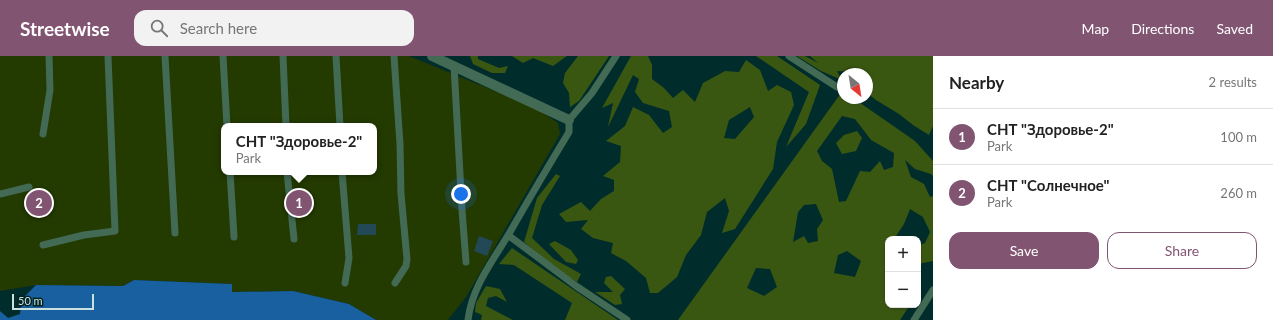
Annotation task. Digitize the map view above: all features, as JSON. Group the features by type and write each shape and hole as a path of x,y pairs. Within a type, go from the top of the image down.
{"street":[{"path":"432,56 569,120"}],"lane":[{"path":"43,134 50,90 49,56"},
{"path":"42,244 84,235 115,231 108,56"},
{"path":"165,56 174,233"},
{"path":"223,56 227,123"},
{"path":"283,56 286,123"},
{"path":"336,56 340,123"},
{"path":"394,56 400,144 401,194 407,259 406,266 395,283"},
{"path":"468,320 470,306 483,274 569,132 569,120 592,93 616,56"},
{"path":"789,56 837,87"},
{"path":"454,66 466,262"},
{"path":"230,175 234,236"},
{"path":"287,175 294,239"},
{"path":"342,175 348,258 345,283"},
{"path":"0,194 29,187"},
{"path":"508,235 576,286 627,320"},
{"path":"914,320 933,290"}],"green space":[{"path":"0,56 409,56 536,108 558,123 560,134 466,297 448,320 376,320 349,304 293,291 232,292 231,284 134,280 123,286 36,285 0,291"},
{"path":"470,56 478,56 478,59 499,68 508,66 505,73 492,73 473,64"},
{"path":"512,56 567,56 553,66 533,58 523,63"},
{"path":"578,56 609,56 579,101 570,107 569,93 563,83 565,73"},
{"path":"631,56 648,56 652,65 652,79 664,88 673,98 683,90 695,102 703,83 725,71 739,72 746,60 760,70 768,91 777,85 791,92 794,105 777,142 773,169 735,229 722,233 729,211 725,198 707,212 701,235 686,255 677,277 658,293 650,293 646,278 626,261 611,253 613,243 593,238 581,229 588,220 566,222 559,214 581,202 590,211 601,199 614,191 614,180 603,176 620,162 621,146 606,141 625,126 633,107 649,115 663,133 672,127 669,111 643,103 635,92 639,79 633,75 608,127 613,103 602,108","holes":["750,107 754,117 735,139 724,138 729,120"]},
{"path":"756,56 777,56 820,85 806,124 786,147 809,92"},
{"path":"797,56 805,56 818,63 810,56 933,56 933,126 929,135 873,98 873,68 837,68 837,78 821,71"},
{"path":"837,99 837,104 862,104 915,141 933,161 933,176 915,169 905,160 911,177 924,184 930,197 933,196 933,261 921,263 921,245 925,243 930,232 923,217 910,209 904,224 896,236 885,236 885,308 908,308 900,320 678,320","holes":["842,116 855,119 871,140 894,153 893,167 884,170 880,161 870,172 860,171 846,201 839,202 832,169 822,161 817,151","816,204 823,220 817,229 818,241 808,243 804,236 793,242 798,212 804,205","847,251 861,261 855,277 834,273 838,255","756,268 770,269 777,287 764,296 747,288"]},
{"path":"857,131 862,138 856,151 842,154 836,143 844,135"},
{"path":"556,174 560,176 542,205 532,238 554,259 581,274 577,282 550,265 524,242 537,198"},
{"path":"555,241 571,250 578,260 576,264 566,262 549,244"},
{"path":"512,248 618,320 565,320 572,303 514,265 499,264"},
{"path":"611,276 625,289 620,295 622,304 615,305 595,292 613,292 604,283 606,277"},
{"path":"486,286 500,289 507,302 496,296 488,298 486,306 513,320 481,320 482,315 475,312 476,303"}],"water":[{"path":"134,280 232,284 232,292 293,291 349,304 376,320 0,320 0,311 8,318 20,314 22,299 36,285 123,286"}],"building":[{"path":"358,224 376,224 376,235 357,235"},
{"path":"479,236 493,241 487,256 474,251"}],"place":[{"name":"СНТ \"Солнечное\"","path":"39,203"},
{"name":"СНТ \"Здоровье-2\"","path":"299,203"}]}
